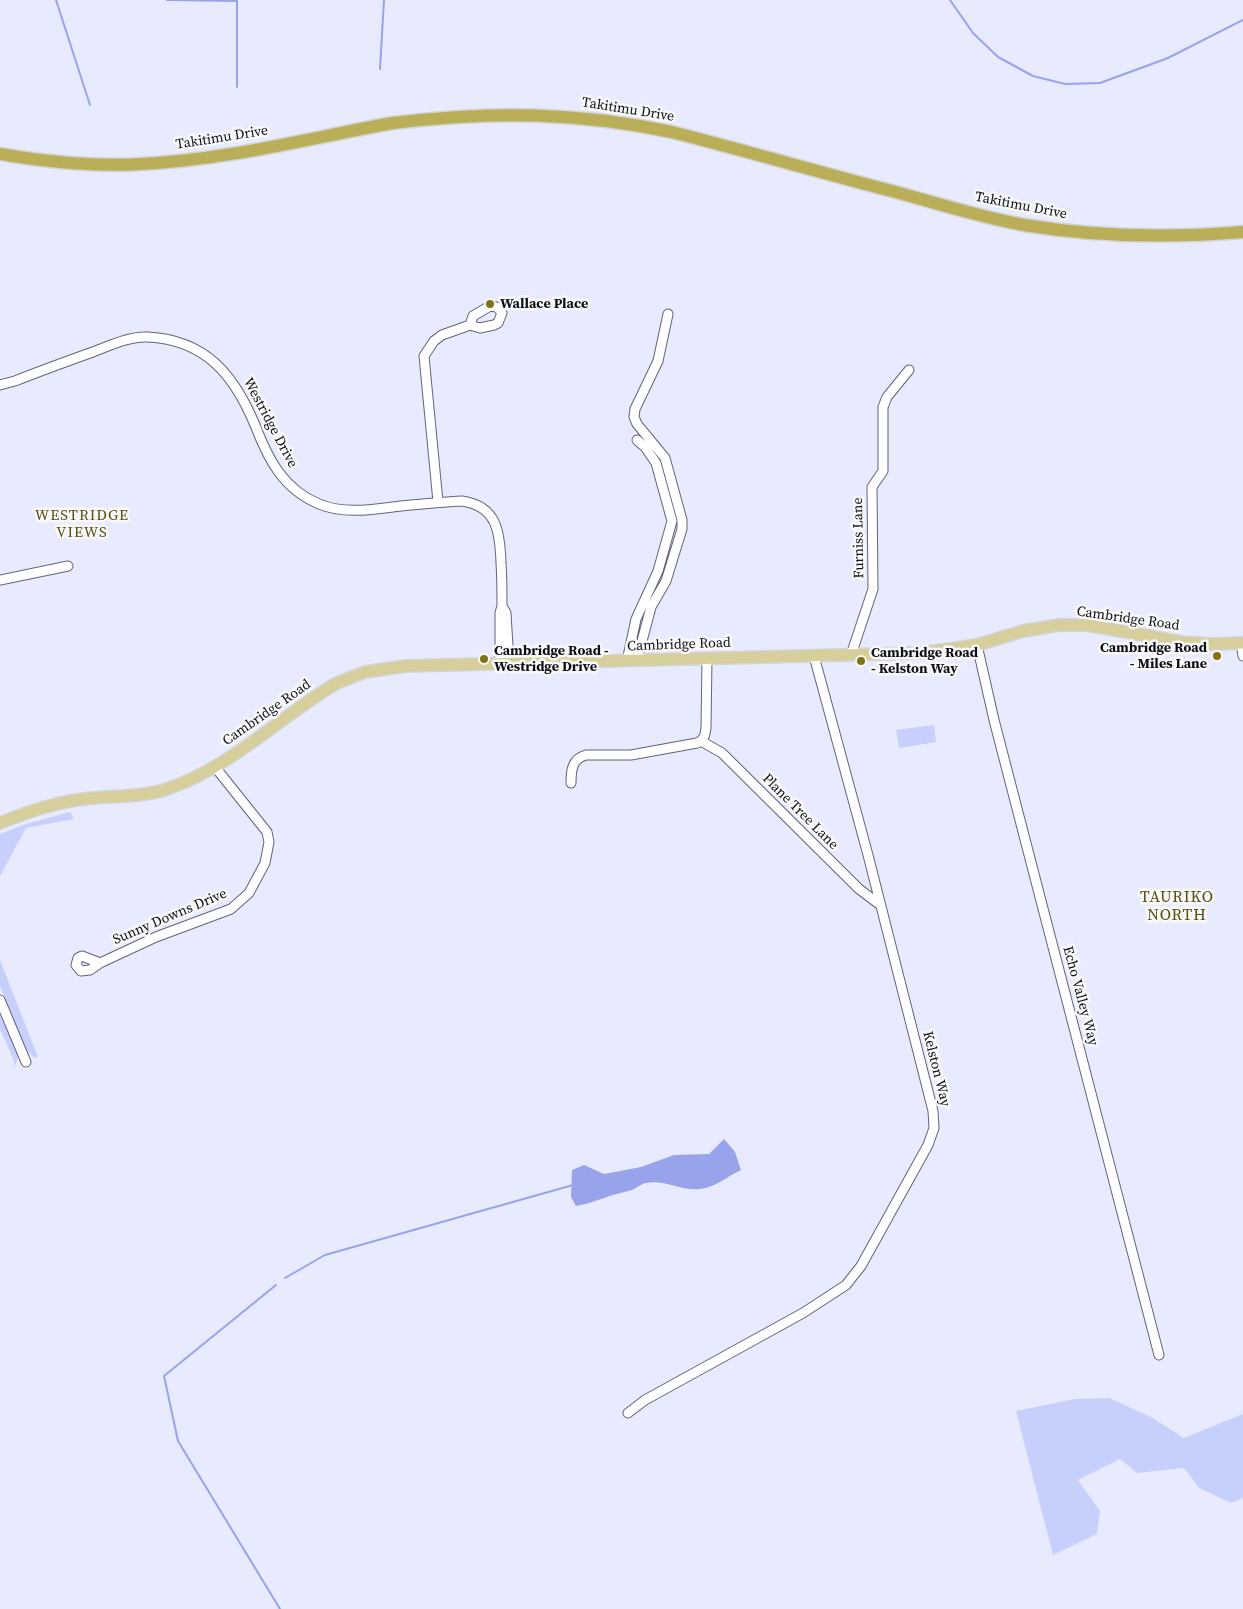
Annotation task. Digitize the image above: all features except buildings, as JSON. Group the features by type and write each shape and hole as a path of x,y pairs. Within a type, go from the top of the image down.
{"highway":[{"name":"Takitimu Drive","path":"0,154 101,165 141,164 209,157 393,123 459,116 513,114 575,117 672,132 932,203 1024,225 1088,233 1133,236 1243,232"}],"main road":[{"name":"Cambridge Road","path":"0,823 46,806 70,801 152,793 189,781 215,767 323,691 355,675 375,670 406,666 930,652 977,645 1042,627 1075,625 1102,627 1182,642 1242,643"}],"street":[{"path":"632,661 651,607 666,581 682,529 682,520 665,458 644,434 634,417 658,361 668,314"},
{"path":"438,502 424,356 434,341 470,325"},
{"name":"Westridge Drive","path":"0,385 125,341 146,337 174,342 196,350 220,367 230,377 243,398 265,450 274,466 286,482 309,499 321,505 349,511 438,502 470,502 485,510 495,523 500,538 502,606 500,613 504,663"},
{"name":"Furniss Lane","path":"851,655 873,589 872,487 883,470 883,407 887,397 909,370"},
{"path":"632,661 636,619 658,571 672,521 656,463 637,440"},
{"path":"0,580 68,566"},
{"path":"1242,643 1243,656"},
{"name":"Echo Valley Way","path":"977,645 994,720 1159,1354"},
{"name":"Kelston Way","path":"628,1413 645,1400 803,1313 846,1286 861,1266 928,1145 934,1128 933,1111 814,656"},
{"path":"571,783 572,768 576,760 586,755 632,756 701,742 706,728 707,659"},
{"name":"Plane Tree Lane","path":"701,742 722,754 859,889 879,904"},
{"name":"Sunny Downs Drive","path":"100,963 156,937 231,909 249,893 265,863 269,842 267,832 215,767"},
{"path":"0,1000 26,1062"}],"shaded area":[{"path":"934,725 936,742 899,748 896,730"},
{"path":"70,812 74,819 26,828 0,876 0,834 26,824"},
{"path":"0,960 38,1057 34,1058 26,1049 0,986"},
{"path":"0,1009 17,1047 18,1056 15,1067 0,1029"},
{"path":"1109,1398 1151,1417 1184,1438 1243,1414 1243,1498 1231,1503 1199,1488 1184,1468 1137,1473 1120,1459 1078,1480 1100,1511 1097,1534 1053,1555 1016,1411 1075,1399"}],"water":[{"path":"724,1139 735,1152 741,1170 705,1188 692,1189 653,1182 576,1206 571,1197 572,1170 584,1165 604,1174 641,1167 674,1155 709,1154"}],"waterway":[{"path":"56,0 90,105"},
{"path":"167,0 237,1"},
{"path":"237,0 237,87"},
{"path":"380,69 384,0"},
{"path":"950,0 973,33 998,57 1033,76 1065,84 1100,83 1168,58 1243,20"},
{"path":"285,1278 325,1255 573,1185"},
{"path":"276,1285 164,1376 178,1441 280,1609"}],"place":[{"name":"Wallace Place","path":"490,304"},
{"name":"Cambridge Road - Miles Lane","path":"1217,656"},
{"name":"Cambridge Road - Westridge Drive","path":"484,659"},
{"name":"Cambridge Road - Kelston Way","path":"861,661"}],"district":[{"name":"WESTRIDGE VIEWS","path":"82,524"},
{"name":"TAURIKO NORTH","path":"1177,907"}]}
